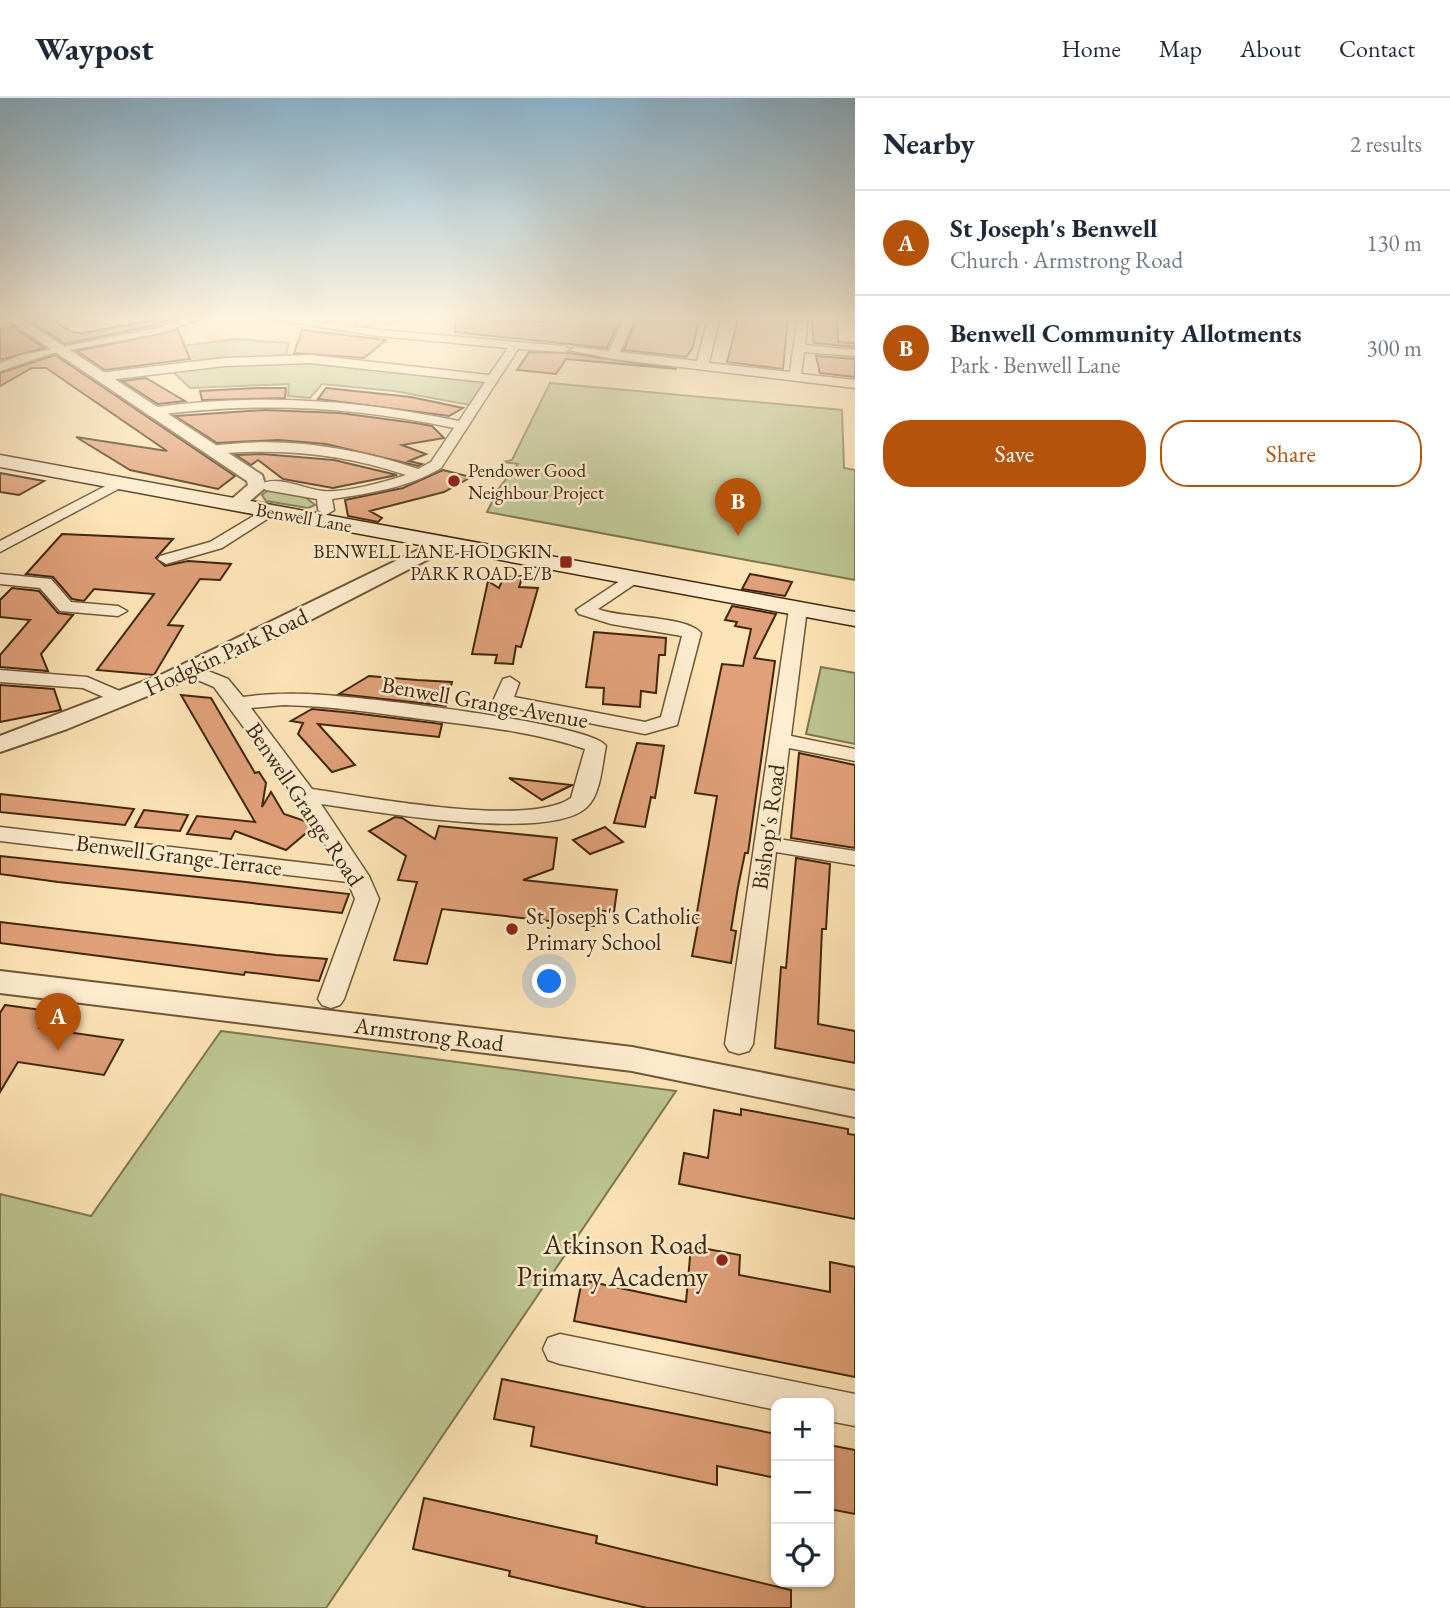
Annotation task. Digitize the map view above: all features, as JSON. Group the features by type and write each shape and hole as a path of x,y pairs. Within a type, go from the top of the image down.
{"main road":[{"name":"Benwell Lane","path":"0,461 855,619"}],"street":[{"path":"111,385 256,480 257,487 235,504"},
{"path":"266,486 299,489 325,503 421,475 447,453 490,385"},
{"path":"150,412 202,403 299,401 391,410 464,426"},
{"path":"212,450 259,446 337,451 421,475"},
{"path":"0,547 118,482"},
{"path":"166,559 216,545 270,510"},
{"name":"Hodgkin Park Road","path":"0,744 193,671 445,543"},
{"path":"510,683 503,701 645,728 670,721 692,633 677,628 607,620 585,610 632,578"},
{"path":"0,579 45,583 66,607 118,611"},
{"name":"Bishop's Road","path":"739,1044 798,609"},
{"name":"Benwell Grange Road","path":"193,671 221,683 238,705 305,795 357,876 367,899 331,999"},
{"path":"0,676 87,683 122,699"},
{"name":"Benwell Grange Avenue","path":"238,705 267,699 311,698 458,717 569,736 596,746 579,804 566,813 542,818 506,818 305,795"},
{"path":"780,740 855,755"},
{"name":"Benwell Grange Terrace","path":"0,834 357,876"},
{"path":"766,844 855,858"},
{"name":"Armstrong Road","path":"0,982 632,1059 855,1104"},
{"path":"560,1349 797,1398"},
{"path":"834,1406 855,1410"}],"green space":[{"path":"187,385 253,385 190,388"},
{"path":"289,385 321,385 310,398 288,396"},
{"path":"337,385 486,385 470,405 394,391"},
{"path":"549,385 577,385 842,410 844,468 855,470 855,580 487,512 499,488 518,464 503,462 512,460"},
{"path":"268,490 304,496 315,505 308,508 266,501 262,495"},
{"path":"821,667 855,673 855,744 806,734"},
{"path":"221,1031 676,1091 326,1608 0,1608 0,1194 91,1216"}],"building":[{"path":"71,385 100,385 235,476 218,489 130,470 76,437 167,451"},
{"path":"129,385 159,385 185,401 158,404"},
{"path":"286,388 285,398 202,400 200,391"},
{"path":"326,388 411,397 463,408 449,416 318,399"},
{"path":"265,410 340,413 415,423 432,426 444,438 402,445 426,454 409,461 422,464 418,466 326,444 278,440 217,443 175,416"},
{"path":"262,454 334,460 397,475 333,488 283,479 258,460 251,465 236,455"},
{"path":"443,470 471,477 444,492 370,511 382,518 378,522 348,516 345,500 403,488"},
{"path":"0,473 44,481 19,495 0,492"},
{"path":"62,534 173,539 156,558 165,566 188,561 231,564 220,580 200,579 168,625 183,626 154,675 97,670 154,594 94,589 84,601 72,599 53,577 26,574"},
{"path":"750,574 792,582 785,596 742,589"},
{"path":"504,576 522,578 519,587 538,588 521,647 516,646 513,664 495,663 497,655 472,654 488,581 499,588"},
{"path":"12,588 39,591 58,613 73,615 41,654 48,671 0,667 0,655 30,620 0,617 0,600"},
{"path":"732,606 776,614 754,658 775,661 748,853 745,853 731,930 736,931 731,963 692,956 717,796 695,793 722,664 743,666 751,629 735,626 737,622 725,620"},
{"path":"594,632 666,638 665,655 659,655 656,693 641,691 640,707 603,704 604,688 586,687"},
{"path":"369,676 452,682 446,706 339,694"},
{"path":"0,685 54,689 61,710 0,722"},
{"path":"181,695 211,698 255,773 259,772 266,783 262,807 271,792 284,814 308,822 312,828 286,850 235,831 231,839 187,834 197,816 255,822"},
{"path":"312,709 442,724 439,737 318,724 355,765 332,772 298,734 303,723 291,721"},
{"path":"637,743 664,746 655,798 651,797 645,827 614,823"},
{"path":"799,753 855,765 855,848 791,838"},
{"path":"509,778 572,785 542,800"},
{"path":"0,794 134,809 125,825 0,812"},
{"path":"144,810 188,815 180,831 135,827"},
{"path":"395,817 402,818 435,839 439,826 557,838 553,869 523,880 617,890 614,912 596,910 594,926 442,909 427,964 394,960 417,882 398,880 406,856 369,831"},
{"path":"605,827 623,842 590,854 573,840"},
{"path":"0,856 349,894 342,913 0,874"},
{"path":"796,858 830,864 826,929 822,929 818,1024 855,1031 855,1063 775,1048 781,967 786,968"},
{"path":"0,922 327,959 319,981 245,972 244,975 0,943"},
{"path":"5,1005 49,1011 39,1028 123,1040 104,1075 18,1062 0,1092 0,1013"},
{"path":"741,1109 848,1129 848,1134 855,1135 855,1219 679,1184 684,1153 708,1158 714,1110 741,1115"},
{"path":"691,1246 740,1255 739,1275 830,1292 830,1262 855,1267 855,1377 574,1321 582,1280 686,1302"},
{"path":"502,1379 771,1433 771,1477 717,1466 717,1485 531,1446 534,1427 494,1419"},
{"path":"834,1446 855,1450 855,1514 834,1510"},
{"path":"424,1498 597,1536 596,1543 791,1590 791,1608 647,1608 509,1576 510,1571 413,1549"}],"place":[{"name":"Pendower Good Neighbour Project","path":"454,481"},
{"name":"Benwell Community Allotments","path":"738,536"},
{"name":"BENWELL LANE-HODGKIN PARK ROAD-E/B","path":"566,562"},
{"name":"St Joseph's Catholic Primary School","path":"512,929"},
{"name":"St Joseph's Benwell","path":"58,1051"},
{"name":"Atkinson Road Primary Academy","path":"722,1260"}]}
